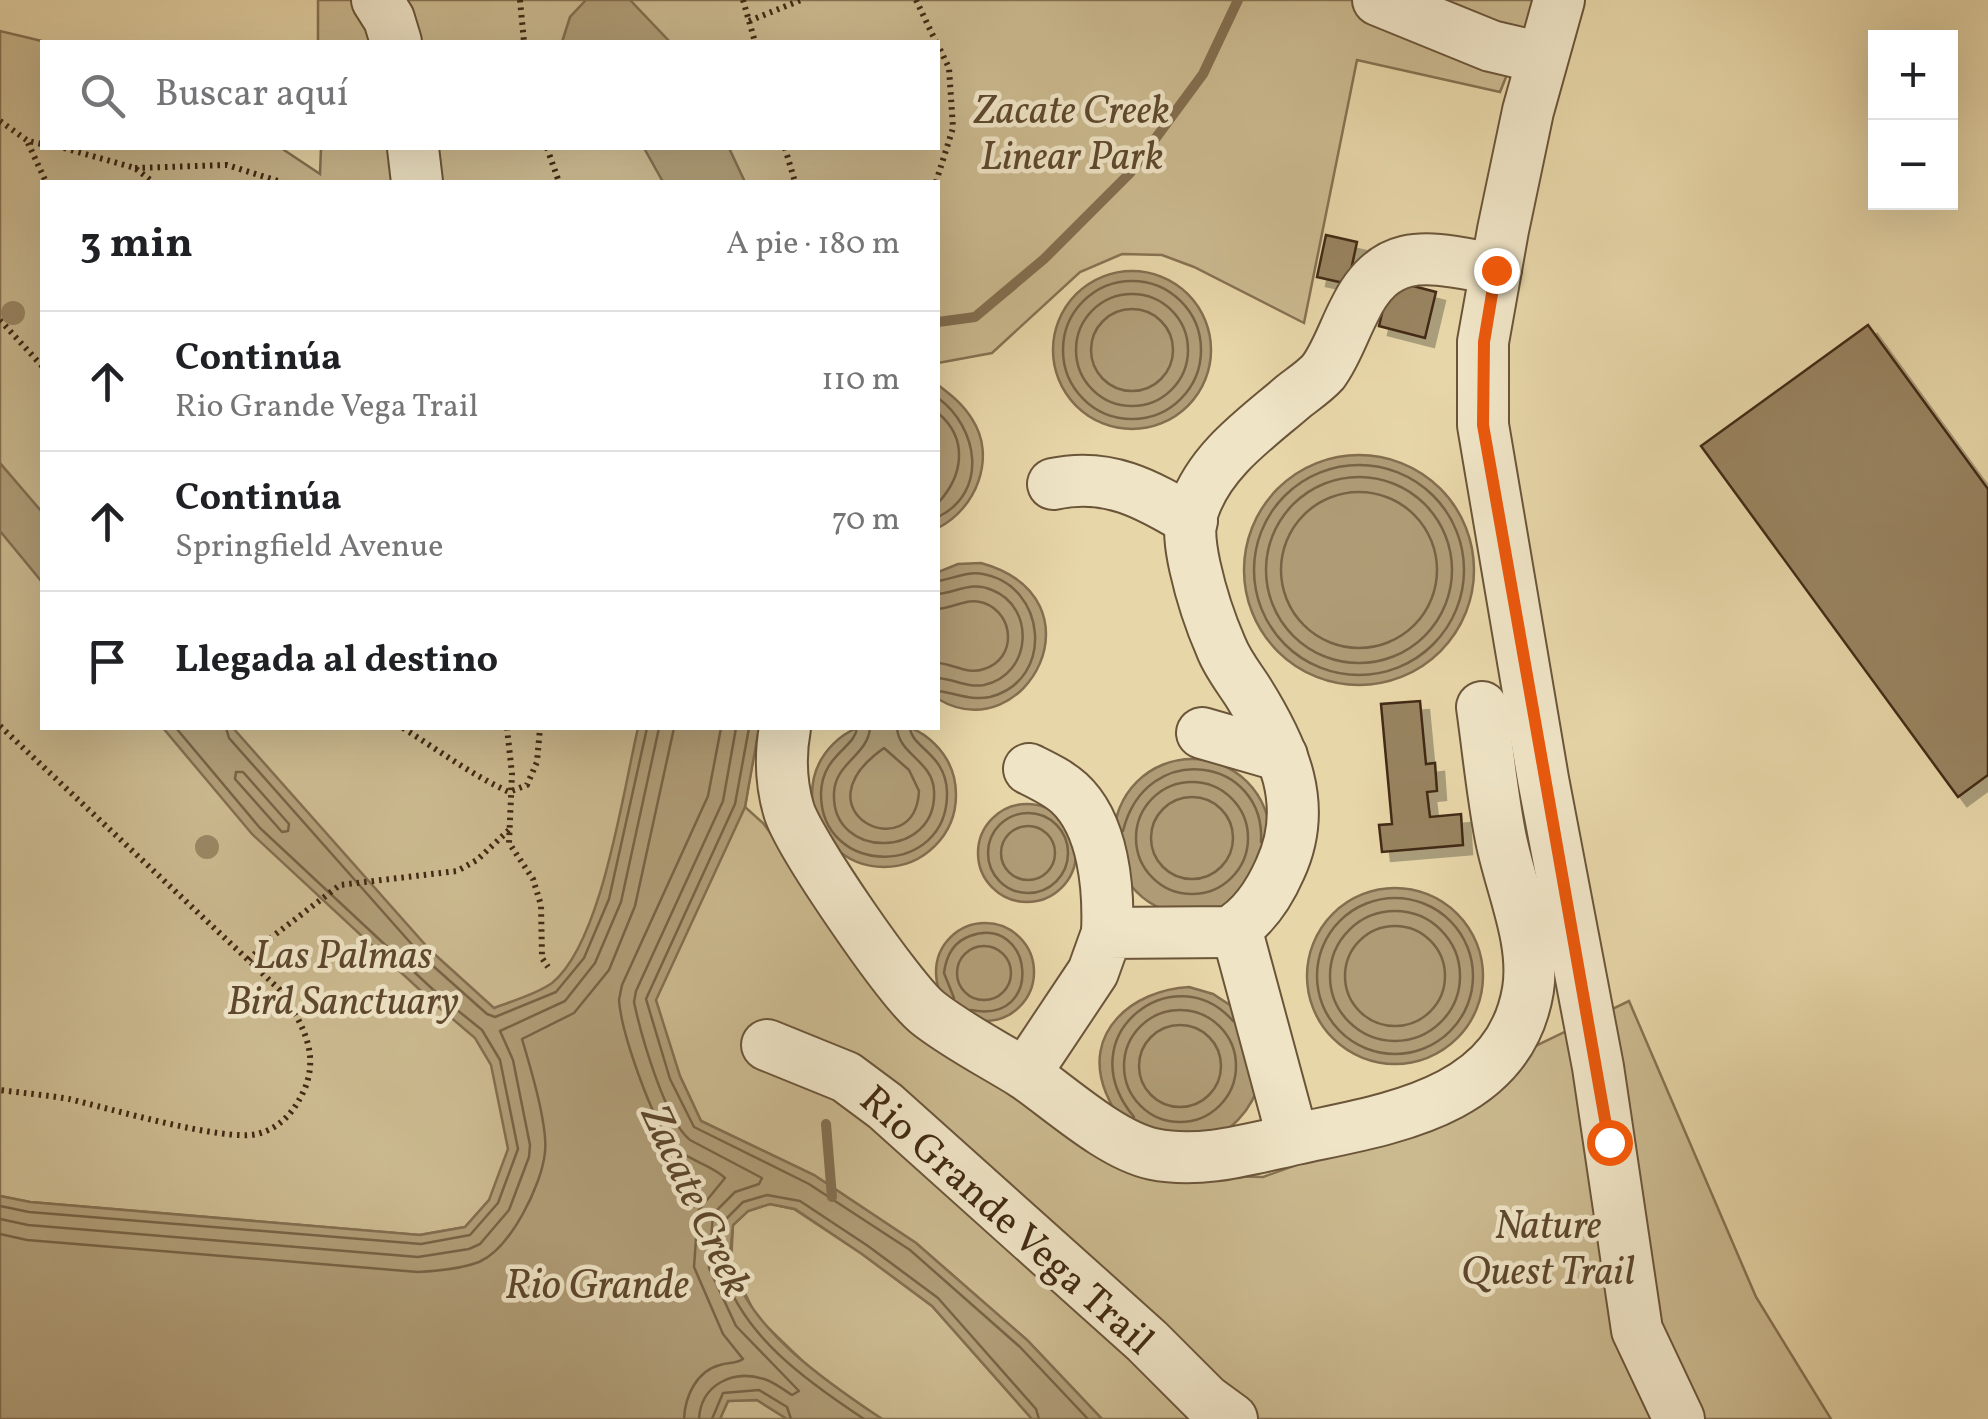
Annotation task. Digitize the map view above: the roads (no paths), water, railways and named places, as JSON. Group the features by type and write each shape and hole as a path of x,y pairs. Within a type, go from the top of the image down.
{"lane":[{"path":"377,0 390,19 395,40"},
{"path":"1378,0 1490,46 1542,58"},
{"path":"1559,0 1528,110 1496,270 1484,342 1483,425 1598,1067 1637,1330 1679,1419"},
{"path":"413,150 417,180"},
{"path":"1107,933 1229,932 1272,886 1292,831 1294,798 1282,756 1257,706 1221,649 1198,582 1190,545 1192,510 1241,439 1323,372 1361,295 1388,268 1421,257 1496,270"},
{"path":"1053,484 1102,480 1130,486 1192,522"},
{"path":"785,730 784,782 796,829 895,976 928,1013 1026,1074 1116,1138 1153,1154 1204,1156 1402,1116 1443,1100 1487,1066 1514,1030 1528,989 1529,965 1500,834 1482,707"},
{"path":"1202,733 1282,756"},
{"path":"1026,1074 1093,972 1107,933 1102,867 1084,811 1069,792 1029,769"},
{"path":"1236,928 1293,1139"},
{"name":"Rio Grande Vega Trail","path":"767,1046 846,1077 886,1106 1147,1341 1206,1400 1232,1419"}],"water":[{"path":"586,0 630,0 668,40 563,40 570,17"},
{"path":"645,150 730,150 744,180 662,180"},
{"path":"1132,271 1162,277 1188,294 1205,320 1211,350 1205,380 1188,406 1162,423 1132,429 1102,423 1076,406 1059,380 1053,350 1059,320 1076,294 1102,277"},
{"path":"940,387 968,414 983,449 979,481 963,508 940,527"},
{"path":"1359,455 1403,463 1441,488 1466,526 1474,570 1466,614 1441,652 1403,677 1359,685 1315,677 1277,652 1252,614 1244,570 1252,526 1277,488 1315,463"},
{"path":"0,463 40,510 40,580 0,531"},
{"path":"981,563 1019,581 1040,606 1046,635 1040,664 1024,688 1000,705 970,710 940,700 940,571 958,564"},
{"name":"Rio Grande","path":"165,730 235,730 430,950 494,1008 552,983 569,963 584,935 608,864 638,730 759,730 745,807 656,1000 680,1076 701,1121 814,1175 916,1243 1027,1340 1102,1419 1032,1419 932,1306 795,1209 770,1204 748,1211 733,1225 731,1260 740,1288 754,1310 793,1353 882,1419 787,1419 757,1400 728,1401 720,1419 0,1419 0,1196 30,1202 420,1235 465,1227 489,1200 508,1149 491,1065 475,1038 252,834"},
{"path":"853,730 915,730 944,755 955,781 955,809 944,835 924,855 898,866 870,866 844,855 824,835 813,809 817,767 833,744"},
{"path":"1192,759 1222,765 1247,782 1264,807 1270,837 1264,867 1247,892 1222,909 1192,915 1162,909 1137,892 1120,867 1114,837 1120,807 1137,782 1162,765"},
{"path":"1017,804 1037,804 1062,818 1073,834 1073,872 1062,888 1037,902 1017,902 1000,894 986,880 978,863 978,843 986,826 1000,812"},
{"path":"1395,888 1429,895 1457,914 1476,942 1483,976 1476,1010 1457,1038 1429,1057 1395,1064 1361,1057 1333,1038 1314,1010 1307,976 1314,942 1333,914 1361,895"},
{"path":"985,923 1004,927 1020,937 1030,953 1034,972 1030,991 1020,1007 1004,1017 985,1021 966,1017 950,1007 940,991 936,972 940,953 950,937 966,927"},
{"path":"1189,987 1213,994 1236,1009 1257,1083 1252,1101 1230,1128 1203,1142 1127,1125 1112,1106 1100,1071 1101,1051 1117,1018 1149,996"}],"waterway":[{"path":"940,322 975,317 1044,259 1130,173 1203,74 1238,0"},
{"path":"826,1124 832,1197"}],"park label":[{"name":"Zacate Creek Linear Park","path":"1072,132"},
{"name":"Las Palmas Bird Sanctuary","path":"343,977"},
{"name":"Nature Quest Trail","path":"1548,1247"}],"water label":[{"name":"Zacate Creek","path":"698,1200"}]}
